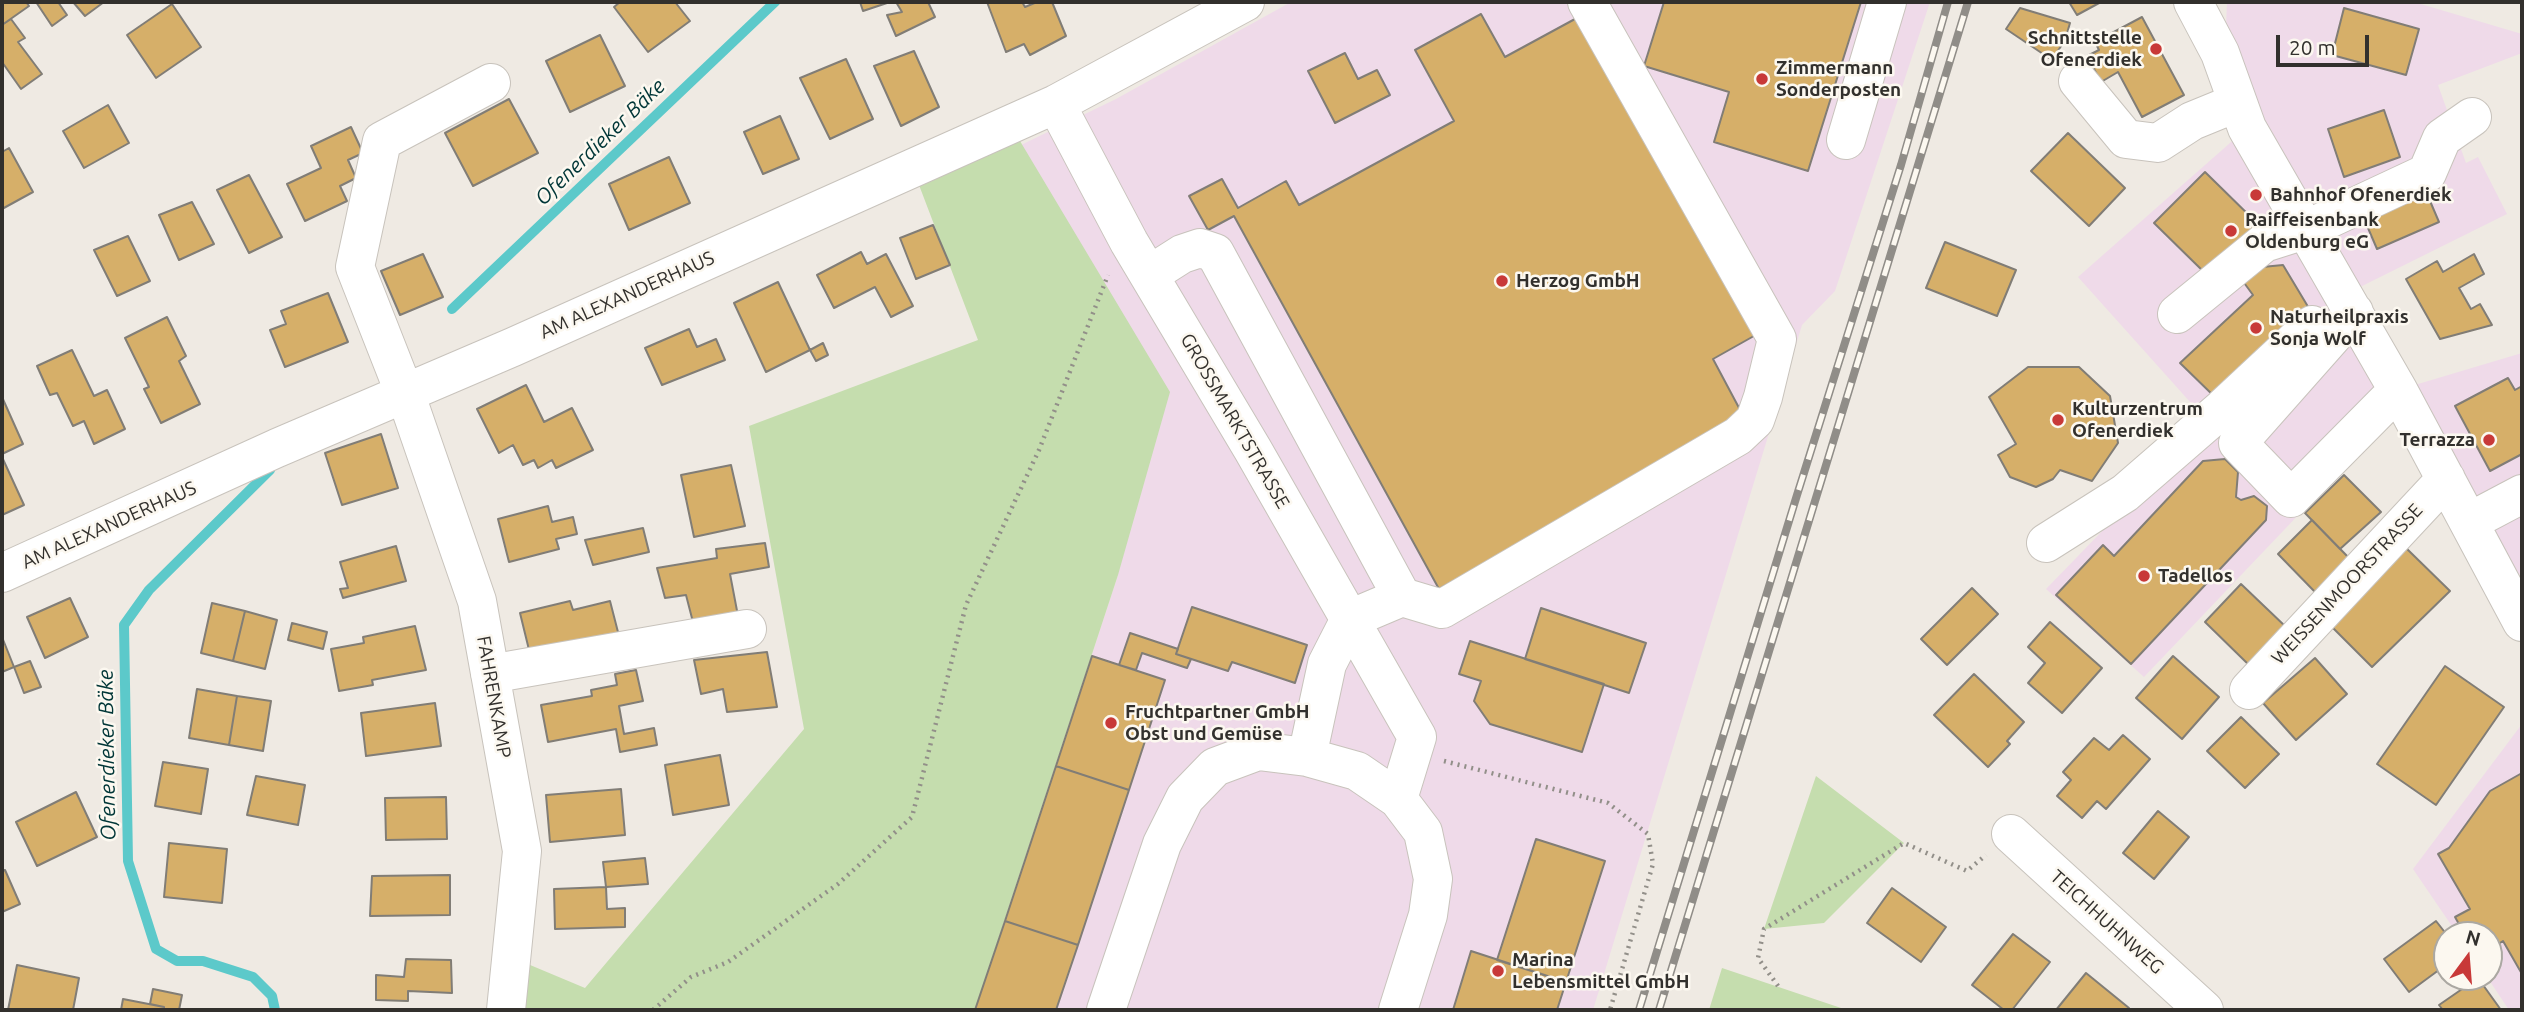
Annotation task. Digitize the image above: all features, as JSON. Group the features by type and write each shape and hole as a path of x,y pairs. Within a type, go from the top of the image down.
{"street":[{"name":"AM ALEXANDERHAUS","path":"2,573 277,448 406,394 1056,104 1245,2"},
{"path":"1307,757 1327,664 1350,619 1402,597 1442,609 1738,436 1755,420 1777,339 1587,2"},
{"path":"1846,140 1887,2"},
{"path":"2193,2 2220,53 2247,128 2398,390 2522,622"},
{"path":"2219,2 2220,53"},
{"path":"2078,81 2126,139 2158,143 2192,121 2236,103"},
{"name":"FAHRENKAMP","path":"491,83 382,141 355,267 406,394 477,601 522,851 506,1010"},
{"name":"GROSSMARKTSTRASSE","path":"1056,104 1129,242 1253,450 1417,737"},
{"path":"2178,314 2264,243 2305,230 2427,173 2442,138 2472,117"},
{"path":"1149,275 1182,254 1200,247 1215,253 1402,597"},
{"path":"2349,303 2238,443 2291,498 2398,390"},
{"path":"2046,543 2125,493 2349,303"},
{"name":"WEISSENMOORSTRASSE","path":"2249,690 2446,479"},
{"path":"2469,522 2522,494"},
{"path":"492,686 732,640"},
{"path":"1398,799 1417,737"},
{"path":"1106,1010 1162,844 1185,798 1215,767 1258,751 1307,757 1357,771 1398,799 1423,832 1433,879 1428,915 1398,1010"},
{"name":"TEICHHUHNWEG","path":"2011,834 2204,1010"}],"path":[{"path":"653,1010 691,978 728,962 838,884 912,817 967,605 1039,450 1111,270 1129,242"},
{"path":"1417,737 1446,762 1608,803 1648,834 1653,864 1610,1010"},
{"path":"1778,986 1758,958 1764,929 1904,843 1968,871 2011,834"}],"shaded area":[{"path":"1291,2 1930,2 1835,291 1802,325 1593,1010 975,1010 1118,575 1021,145 1116,99"},
{"path":"2227,2 2414,2 2522,34 2522,53 2438,85 2466,163 2478,157 2507,214 2344,295 2398,390 2522,353 2522,573 2502,583 2405,403 2144,677 2046,589 2208,422 2078,277 2247,128 2225,51"},
{"path":"2522,724 2522,1010 2509,1010 2496,991 2503,991 2503,921 2448,921 2413,869"}],"green space":[{"path":"1020,141 1170,392 1118,575 975,1010 506,1010 511,957 585,988 804,729 749,426 978,340 919,185"},
{"path":"1816,776 1904,843 1824,923 1764,929"},
{"path":"1722,968 1847,1010 1709,1010"}],"building":[{"path":"2,2 26,2 29,6 2,25"},
{"path":"36,2 58,2 67,15 52,26"},
{"path":"73,2 104,2 85,16"},
{"path":"620,2 675,2 690,21 648,52 614,7"},
{"path":"860,2 890,2 863,11"},
{"path":"896,2 928,2 935,17 896,36 887,15 902,12"},
{"path":"987,2 1022,2 1025,7 1037,2 1052,2 1066,36 1030,55 1024,44 1006,52"},
{"name":"Zimmermann Sonderposten","path":"1664,2 1861,2 1808,171 1714,142 1729,92 1644,66"},
{"path":"2069,2 2101,2 2077,15"},
{"path":"172,4 201,47 156,78 127,35"},
{"path":"2020,8 2070,23 2065,40 2052,60 2006,29"},
{"path":"2344,8 2419,29 2406,75 2332,55"},
{"name":"Herzog GmbH","path":"1586,13 1761,332 1713,359 1746,421 1439,589 1234,216 1208,230 1189,196 1222,179 1238,208 1286,181 1299,205 1454,121 1415,50 1481,14 1505,57"},
{"path":"2142,17 2184,95 2142,117 2118,72 2101,82 2087,56 2099,50 2095,42"},
{"path":"11,19 25,38 18,42 42,74 21,89 2,62 2,25"},
{"path":"600,35 625,86 570,112 546,61"},
{"path":"914,51 939,107 901,126 874,66"},
{"path":"1345,53 1358,79 1377,70 1390,95 1335,123 1308,71"},
{"path":"846,59 873,119 830,139 800,78"},
{"path":"509,99 538,153 473,186 445,133"},
{"path":"108,105 129,143 84,168 63,131"},
{"path":"2384,110 2400,157 2344,177 2328,129"},
{"path":"780,116 799,159 763,174 744,132"},
{"path":"351,127 363,153 348,160 356,178 340,186 347,201 305,221 287,184 321,168 311,146"},
{"path":"2068,133 2125,188 2089,226 2031,171"},
{"path":"9,148 33,192 2,209 2,152"},
{"path":"669,157 690,203 629,230 609,184"},
{"path":"2205,172 2258,224 2207,275 2154,223"},
{"path":"249,175 282,237 249,253 217,190"},
{"path":"2424,187 2439,222 2377,249 2362,214"},
{"path":"192,202 214,244 179,260 159,215"},
{"path":"933,225 950,265 916,279 900,238"},
{"path":"128,236 150,281 117,296 94,250"},
{"path":"1945,242 2016,270 1997,316 1926,288"},
{"path":"861,252 867,264 886,254 913,306 891,317 875,287 834,308 817,275"},
{"path":"423,254 443,297 400,315 381,271"},
{"path":"2474,254 2484,274 2459,288 2471,309 2480,304 2492,325 2440,339 2406,279 2437,261 2443,272"},
{"name":"Naturheilpraxis Sonja Wolf","path":"2283,265 2313,315 2219,401 2180,363 2253,295 2242,280 2252,268"},
{"path":"778,282 810,350 766,372 734,303"},
{"path":"328,293 348,342 285,367 270,330 286,324 281,311"},
{"path":"167,317 186,356 179,361 200,404 161,423 144,389 149,387 125,338"},
{"path":"689,329 697,347 716,339 725,360 662,385 645,348"},
{"path":"823,343 828,355 816,361 810,350"},
{"path":"72,350 94,396 107,390 125,429 94,444 84,421 73,426 57,393 50,395 37,366"},
{"name":"Kulturzentrum Ofenerdiek","path":"2028,367 2079,367 2110,396 2118,443 2092,481 2060,470 2053,479 2036,487 2010,477 1998,455 2016,444 1989,397"},
{"path":"2508,378 2515,390 2522,386 2522,454 2490,471 2455,406"},
{"path":"526,385 544,422 572,408 593,450 556,468 552,460 538,468 534,460 523,465 513,445 499,453 477,409"},
{"path":"2,397 23,444 2,454"},
{"path":"381,434 398,488 342,505 325,453"},
{"path":"2,457 24,505 2,515"},
{"name":"Tadellos","path":"2225,459 2238,472 2236,497 2241,500 2254,496 2267,506 2266,520 2131,664 2056,595 2103,545 2114,556 2203,461"},
{"path":"731,465 745,526 694,537 681,475"},
{"path":"2344,475 2381,512 2340,549 2305,513"},
{"path":"548,506 552,522 573,517 577,534 556,539 559,549 509,562 498,519"},
{"path":"2312,520 2349,558 2315,592 2278,554"},
{"path":"643,528 649,552 593,565 585,540"},
{"path":"765,543 769,567 730,574 738,616 694,626 686,595 665,598 657,568 717,558 716,549"},
{"path":"396,546 406,581 343,598 340,589 348,588 340,562"},
{"path":"2406,548 2450,591 2372,667 2329,624"},
{"path":"2241,584 2286,627 2249,665 2205,622"},
{"path":"1972,588 1998,614 1947,665 1921,639"},
{"path":"70,598 88,637 45,658 27,617"},
{"path":"570,601 573,610 610,601 619,636 531,658 520,613"},
{"path":"212,603 245,611 233,661 201,653"},
{"path":"1192,607 1307,645 1295,683 1232,662 1228,671 1176,654"},
{"path":"1541,608 1646,643 1629,693 1525,659"},
{"path":"245,611 277,620 265,669 233,661"},
{"path":"2050,622 2102,668 2062,713 2028,683 2045,663 2028,647"},
{"path":"292,623 327,632 323,649 288,640"},
{"path":"415,626 426,670 372,680 373,685 339,691 331,649 364,643 363,637"},
{"path":"1130,633 1178,649 1176,654 1191,659 1187,668 1142,653 1136,670 1119,665"},
{"path":"2,637 14,667 2,672"},
{"path":"1470,641 1604,684 1582,752 1490,724 1474,701 1481,681 1459,674"},
{"path":"767,652 777,707 727,712 723,689 701,694 694,660"},
{"name":"Fruchtpartner GmbH Obst und Gemüse","path":"1092,656 1165,680 1129,790 1056,766"},
{"path":"2173,656 2219,697 2182,739 2136,698"},
{"path":"2315,658 2347,694 2296,740 2263,703"},
{"path":"30,661 41,687 24,693 14,667"},
{"path":"2445,666 2504,707 2436,805 2377,764"},
{"path":"636,670 643,701 619,706 624,734 654,728 657,745 620,752 616,729 548,742 541,705 592,696 591,690 617,685 615,674"},
{"path":"1974,674 2024,722 2007,741 2010,744 1988,767 1934,715"},
{"path":"197,689 237,696 229,745 189,738"},
{"path":"237,696 271,701 263,751 229,745"},
{"path":"435,703 441,746 366,756 361,713"},
{"path":"2241,717 2279,754 2245,788 2207,751"},
{"path":"2123,735 2150,759 2106,809 2097,801 2082,818 2057,796 2071,780 2063,772 2094,738 2109,750"},
{"path":"720,755 729,805 673,815 665,765"},
{"path":"163,762 208,769 201,814 155,806"},
{"path":"1056,766 1129,790 1078,945 1005,921"},
{"path":"2522,773 2522,974 2503,941 2503,921 2457,921 2455,917 2470,909 2438,854 2449,848 2490,791"},
{"path":"256,776 305,785 298,825 247,815"},
{"path":"621,789 625,835 550,842 546,795"},
{"path":"76,792 97,837 37,866 16,822"},
{"path":"446,797 447,839 386,840 385,798"},
{"path":"2158,811 2189,837 2154,879 2123,853"},
{"path":"1536,839 1605,861 1566,982 1497,960"},
{"path":"169,843 227,849 222,903 164,897"},
{"path":"645,858 648,884 606,887 603,862"},
{"path":"5,870 20,904 2,912 2,871"},
{"path":"450,875 450,915 370,916 372,876"},
{"path":"606,887 607,909 625,908 625,927 555,929 554,889"},
{"path":"1892,888 1946,927 1921,962 1867,923"},
{"path":"1005,921 1078,945 1056,1010 975,1010"},
{"path":"2433,923 2433,974 2409,992 2384,959"},
{"path":"2013,934 2050,962 2012,1010 2004,1010 1972,985"},
{"name":"Marina Lebensmittel GmbH","path":"1471,951 1566,982 1557,1010 1453,1010"},
{"path":"406,959 451,960 452,993 408,991 408,1001 376,1000 376,975 404,977"},
{"path":"17,965 79,978 73,1010 8,1010"},
{"path":"2086,973 2129,1008 2056,1010"},
{"path":"153,989 182,995 179,1010 164,1010 164,1007 150,1004"},
{"path":"2459,991 2487,991 2501,1010 2443,1010 2439,1005"},
{"path":"123,999 164,1007 164,1010 121,1010"}],"waterway":[{"name":"Ofenerdieker Bäke","path":"452,309 775,2"},
{"name":"Ofenerdieker Bäke","path":"270,470 149,590 124,625 128,861 156,949 177,961 203,961 253,977 272,996 275,1010"}],"railway":[{"path":"1639,1010 1901,165 1948,2"},
{"path":"1659,1010 1968,2"}],"place":[{"name":"Schnittstelle Ofenerdiek","path":"2156,49"},
{"name":"Zimmermann Sonderposten","path":"1762,79"},
{"name":"Bahnhof Ofenerdiek","path":"2256,195"},
{"name":"Raiffeisenbank Oldenburg eG","path":"2231,231"},
{"name":"Herzog GmbH","path":"1502,281"},
{"name":"Naturheilpraxis Sonja Wolf","path":"2256,328"},
{"name":"Kulturzentrum Ofenerdiek","path":"2058,420"},
{"name":"Terrazza","path":"2489,440"},
{"name":"Tadellos","path":"2144,576"},
{"name":"Fruchtpartner GmbH Obst und Gemüse","path":"1111,723"},
{"name":"Marina Lebensmittel GmbH","path":"1498,971"}]}
